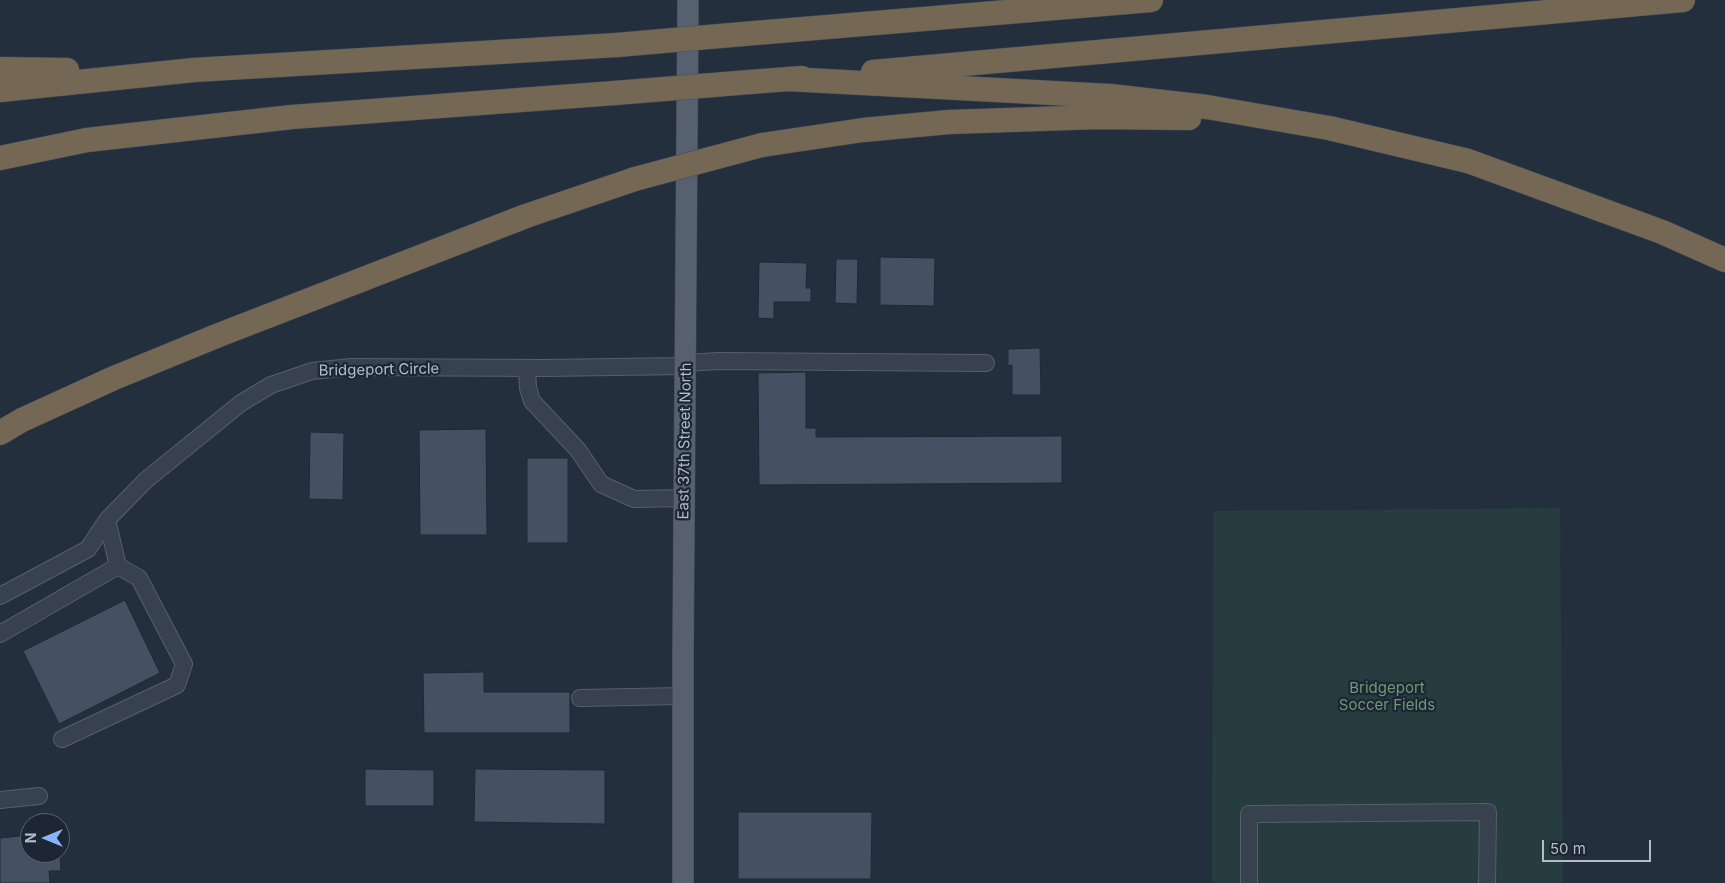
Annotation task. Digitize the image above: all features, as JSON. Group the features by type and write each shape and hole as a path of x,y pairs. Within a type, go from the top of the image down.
{"highway":[{"path":"0,90 194,70 617,45 1151,0"},
{"path":"0,158 88,140 292,116 787,79 1683,0"},
{"path":"0,69 194,70"},
{"path":"787,79 1110,96 1207,107 1329,128 1468,161 1662,232 1725,260"},
{"path":"0,432 114,378 219,335 526,216 635,178 762,145 863,130 949,122 1099,117 1266,117"}],"main road":[{"name":"East 37th Street North","path":"683,883 688,0"}],"street":[{"name":"Bridgeport Circle","path":"0,596 88,549 112,514 146,480 241,403 272,385 312,371 351,368 527,368 738,361 986,364"},
{"path":"527,368 528,388 532,400 578,450 602,484 634,499 684,498"},
{"path":"112,514 118,566"},
{"path":"0,634 118,566"},
{"path":"62,739 177,685 184,664 138,578 118,566"},
{"path":"580,698 683,696"},
{"path":"0,800 39,796"},
{"path":"1249,883 1249,814 1488,812 1487,883"}],"green space":[{"name":"Bridgeport Soccer Fields","path":"1560,508 1563,883 1212,883 1213,511"}],"building":[{"path":"880,257 935,258 934,306 880,305"},
{"path":"836,259 858,259 857,304 835,303"},
{"path":"759,262 807,263 806,288 811,288 811,302 774,302 774,319 758,318"},
{"path":"1040,348 1041,395 1012,395 1012,365 1008,366 1008,349"},
{"path":"806,372 806,428 816,428 816,437 1062,436 1062,483 759,485 758,373"},
{"path":"486,429 487,535 420,535 419,430"},
{"path":"310,432 344,433 343,500 309,499"},
{"path":"527,458 568,458 568,543 527,543"},
{"path":"125,600 160,673 59,724 23,651"},
{"path":"484,672 484,692 570,692 570,733 424,733 423,673"},
{"path":"365,769 434,770 434,806 365,806"},
{"path":"475,769 605,770 605,824 474,822"},
{"path":"738,812 872,812 871,879 738,879"},
{"path":"20,836 20,863 61,863 61,871 49,871 50,883 0,883 0,838"}]}
